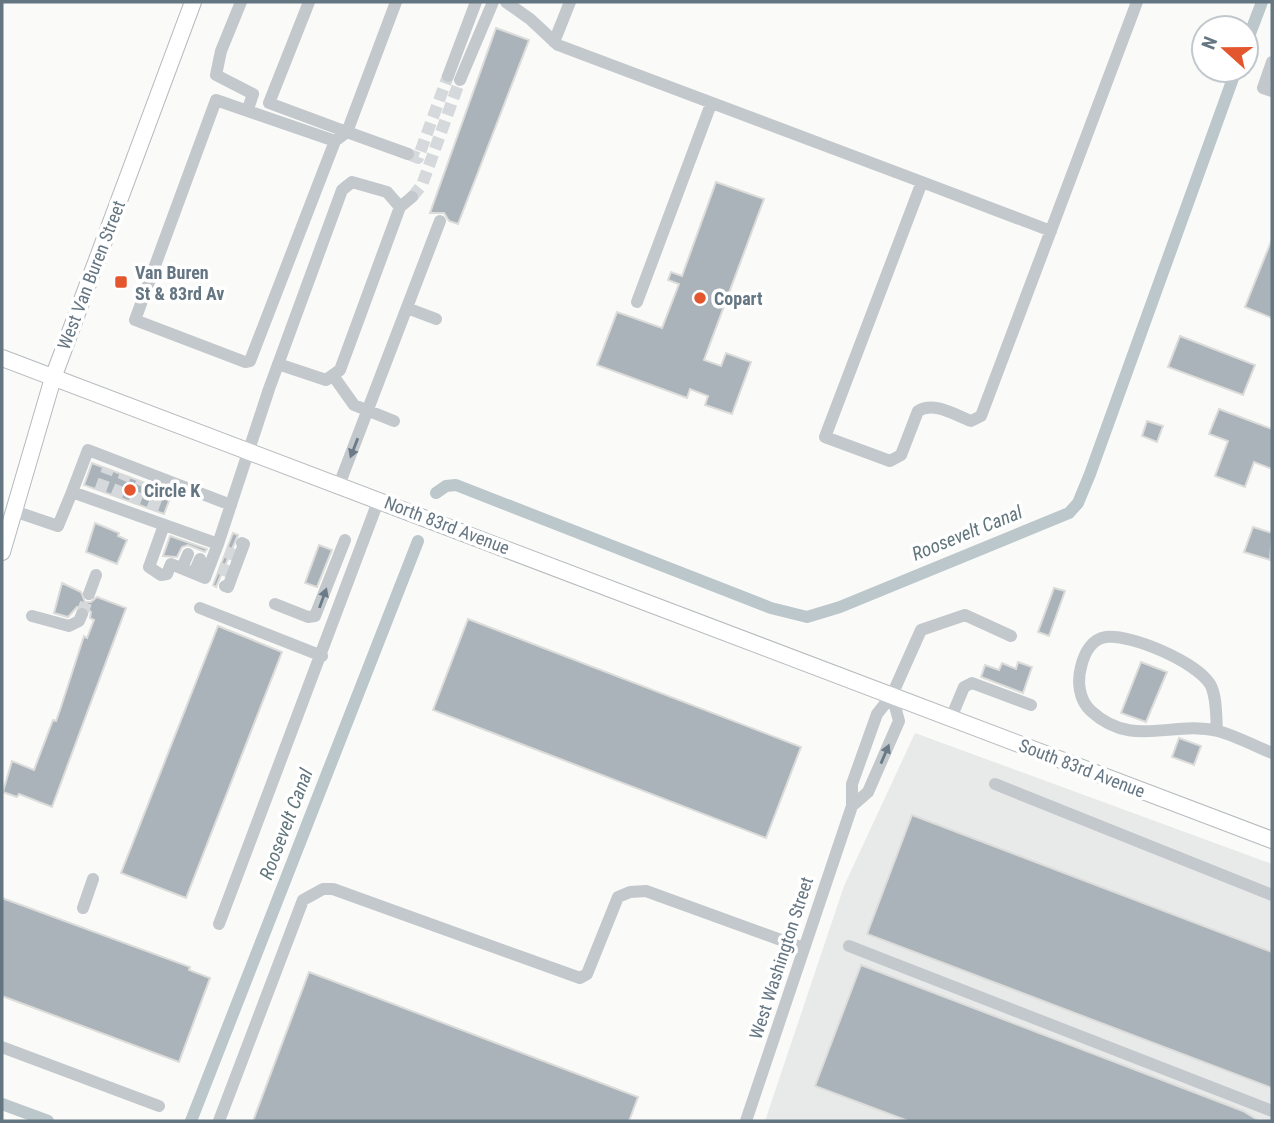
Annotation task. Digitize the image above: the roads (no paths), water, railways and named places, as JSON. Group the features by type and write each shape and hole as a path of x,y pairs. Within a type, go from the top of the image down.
{"main road":[{"name":"West Van Buren Street","path":"2,552 53,379 193,2"},
{"name":"North 83rd Avenue","path":"2,358 892,695"},
{"name":"South 83rd Avenue","path":"892,695 1272,840"}],"street":[{"path":"241,2 221,51 216,75 253,94 248,109"},
{"path":"309,2 269,103 408,154"},
{"path":"335,141 216,100 134,313 136,321 245,362 250,361 335,141 347,132 396,2"},
{"path":"476,2 454,78 493,2"},
{"path":"506,2 554,42 711,104 1051,231"},
{"path":"554,42 570,2"},
{"path":"922,182 825,437 890,461 901,455 918,411 924,407 932,406 971,421 981,416 1137,2"},
{"path":"1272,62 1263,88 1272,91"},
{"path":"637,302 711,104"},
{"path":"204,577 213,565 278,363 342,190 352,182 387,192 400,207"},
{"path":"278,363 326,380 334,377 340,370 400,207 412,197"},
{"path":"339,485 440,221"},
{"path":"407,308 436,319"},
{"path":"334,377 354,405 394,421"},
{"path":"14,511 58,526 88,450 127,471 231,505"},
{"path":"72,492 98,495 150,514 164,525 219,544"},
{"path":"219,924 379,499"},
{"path":"164,525 149,567 161,575 167,574 171,564 228,587 213,565"},
{"path":"275,604 308,617 315,616 345,540"},
{"path":"204,577 213,565 219,544"},
{"path":"89,594 96,575"},
{"path":"200,608 322,656"},
{"path":"32,616 69,626 79,621 82,614"},
{"path":"892,695 921,630 965,615 1011,636"},
{"path":"1217,731 1212,687 1201,672 1168,654 1126,638 1103,637 1085,650 1078,679 1084,705 1102,721 1126,731 1217,731 1272,753"},
{"path":"951,718 964,687 972,683 1031,705"},
{"name":"West Washington Street","path":"746,1121 852,806 852,784 877,714 892,695"},
{"name":"West Washington Street","path":"852,806 868,792 899,721 892,695"},
{"path":"995,784 1272,895"},
{"path":"83,908 93,879"},
{"path":"219,1121 303,900 323,888 333,889 579,978 587,974 618,897 630,892 646,891 803,948"},
{"path":"849,946 1272,1111"},
{"path":"2,1047 159,1106"}],"waterway":[{"name":"Roosevelt Canal","path":"1257,14 1262,2"},
{"name":"Roosevelt Canal","path":"436,493 446,486 456,485 771,608 807,617 840,607 1069,513 1078,503 1090,474 1231,84"},
{"name":"Roosevelt Canal","path":"191,1121 418,541"},
{"name":"Roosevelt Canal","path":"2,1104 48,1121"}],"tunnel":[{"path":"408,154 418,158 448,76"},
{"path":"412,197 422,185 460,80"},
{"path":"100,491 108,469"},
{"path":"116,497 125,476"},
{"path":"134,503 142,482"},
{"path":"152,510 160,489"},
{"path":"226,552 237,556"},
{"path":"219,568 230,572"},
{"path":"82,614 89,594"}],"place":[{"name":"Van Buren St & 83rd Av","path":"121,282"},
{"name":"Copart","path":"700,298"},
{"name":"Circle K","path":"130,490"}]}
